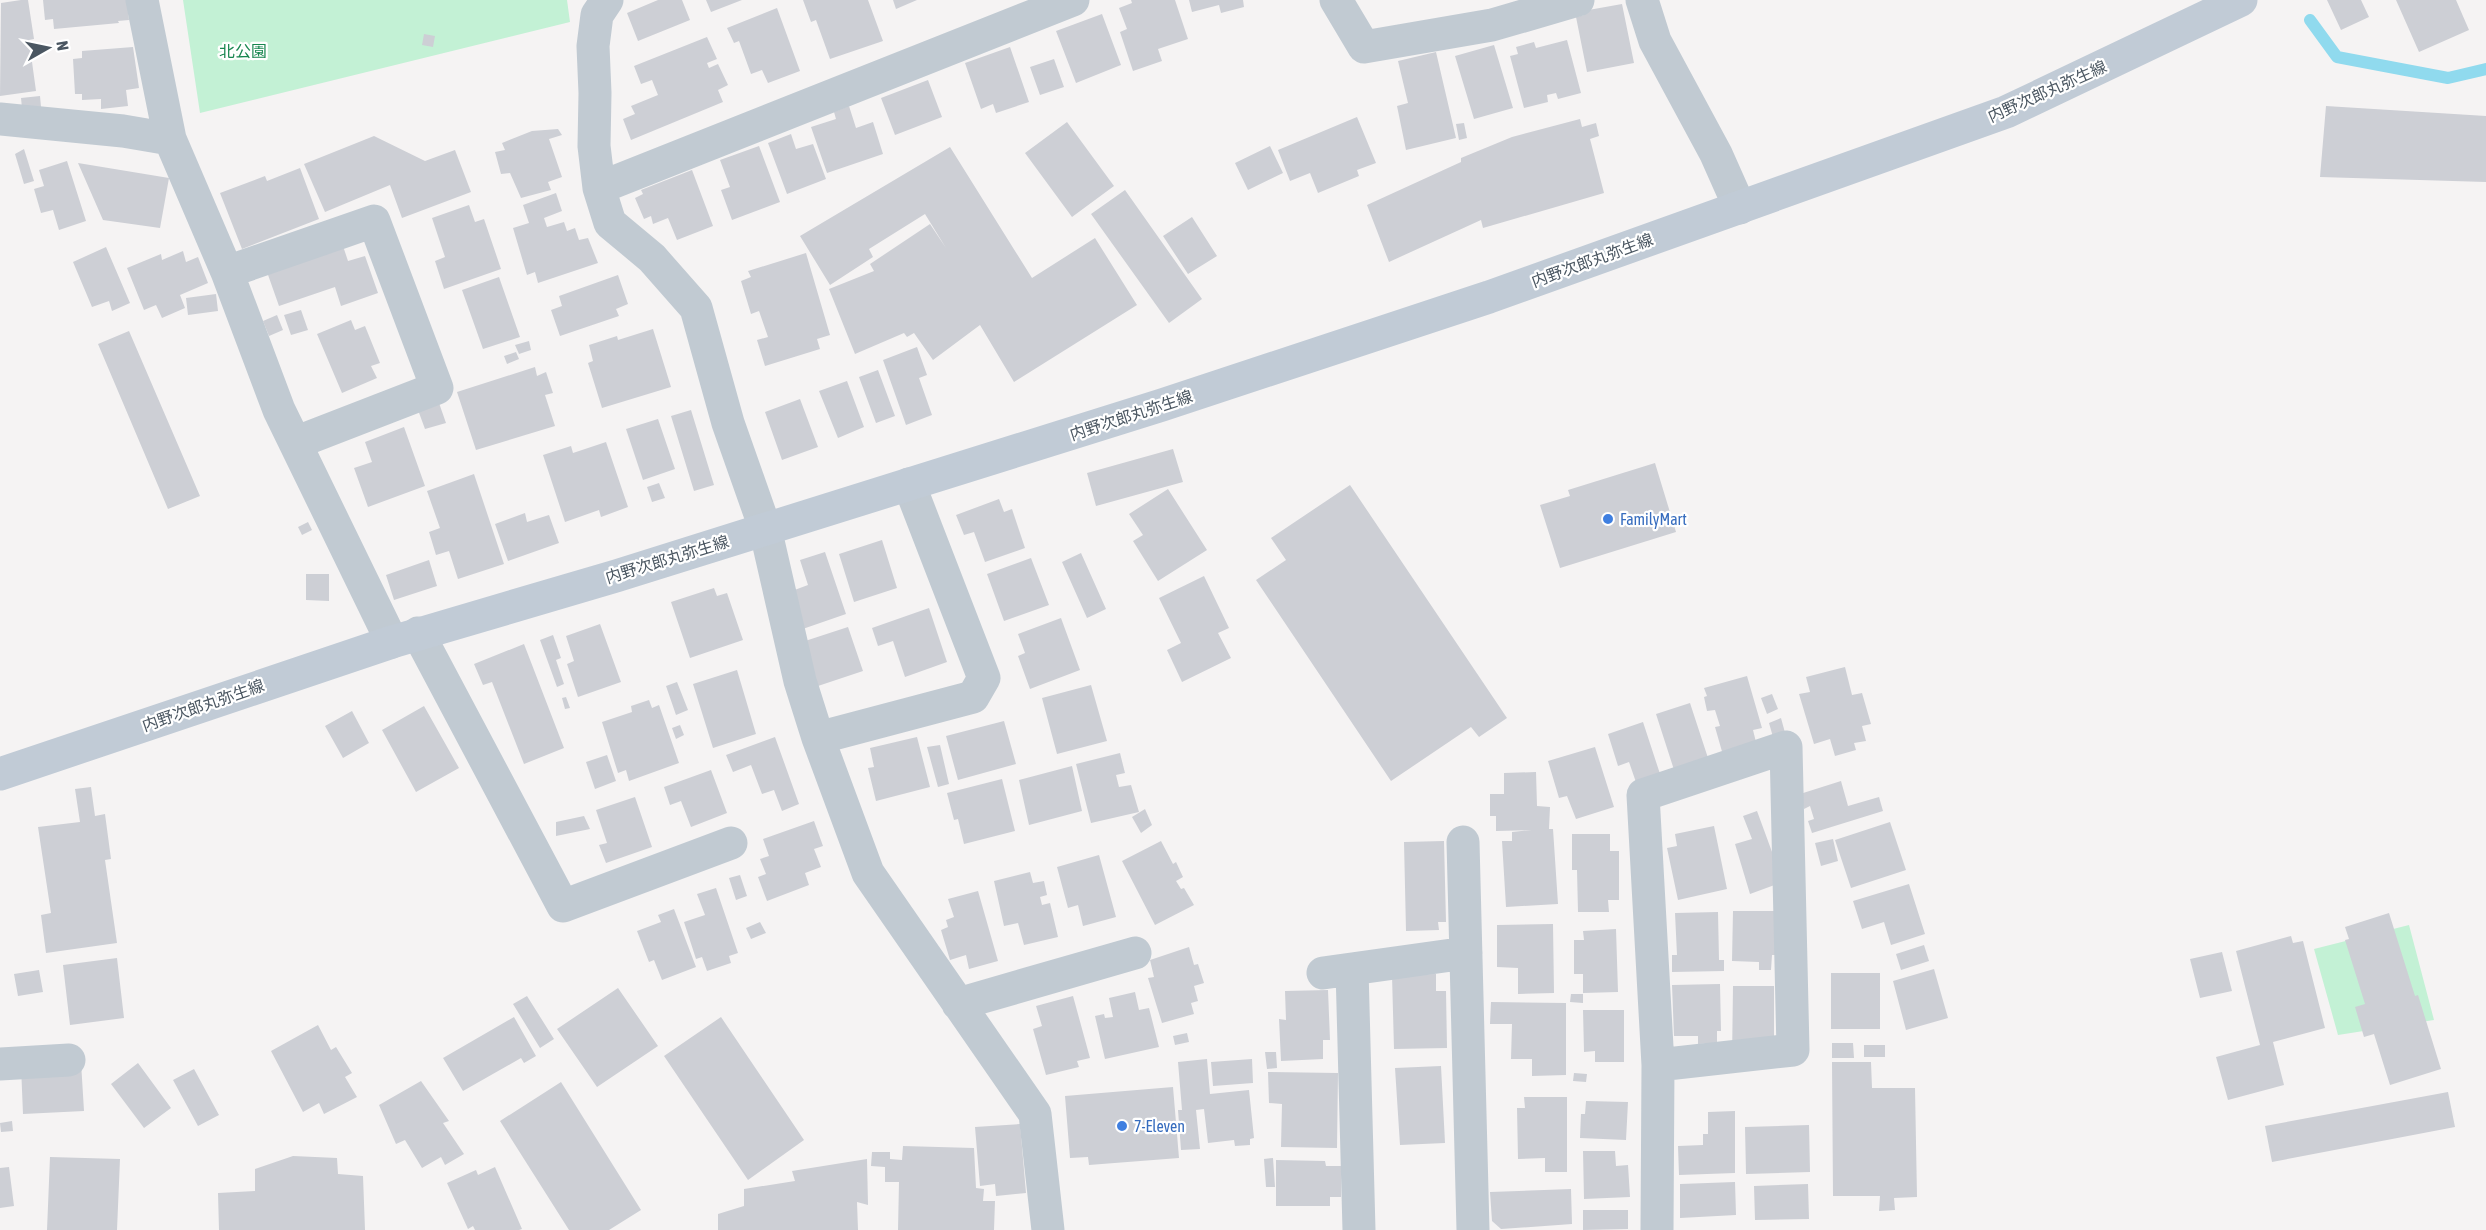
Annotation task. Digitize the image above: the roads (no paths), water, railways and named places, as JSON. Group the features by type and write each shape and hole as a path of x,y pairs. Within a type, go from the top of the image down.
{"main road":[{"name":"内野次郎丸弥生線","path":"0,774 405,638 616,576 1162,405 1488,297 2006,112 2229,3"}],"street":[{"path":"142,0 170,140 227,272 279,410 295,443 405,638 563,906 731,843"},
{"path":"607,0 597,15 593,46 594,146 599,188 610,223 652,258 696,308 728,423 765,528 800,681 818,738 868,873 1035,1114 1048,1230"},
{"path":"1336,0 1364,47 1492,25 1578,0"},
{"path":"1642,0 1655,41 1716,154 1740,208"},
{"path":"599,188 1066,1"},
{"path":"0,118 123,131 170,140"},
{"path":"227,272 375,221 437,388 295,443"},
{"path":"818,738 973,697 984,678 909,484"},
{"path":"1657,1230 1658,1065 1643,795 1786,747 1793,1050 1658,1065"},
{"path":"1463,842 1473,1230"},
{"path":"958,1004 1135,953"},
{"path":"1359,1230 1338,971 1466,953"},
{"path":"0,1059 0,1064 69,1060"}],"waterway":[{"path":"2310,20 2337,57 2448,78 2486,69"}],"place":[{"name":"FamilyMart","path":"1608,519"},
{"name":"7-Eleven","path":"1122,1126"}],"park label":[{"name":"北公園","path":"243,51"}]}
